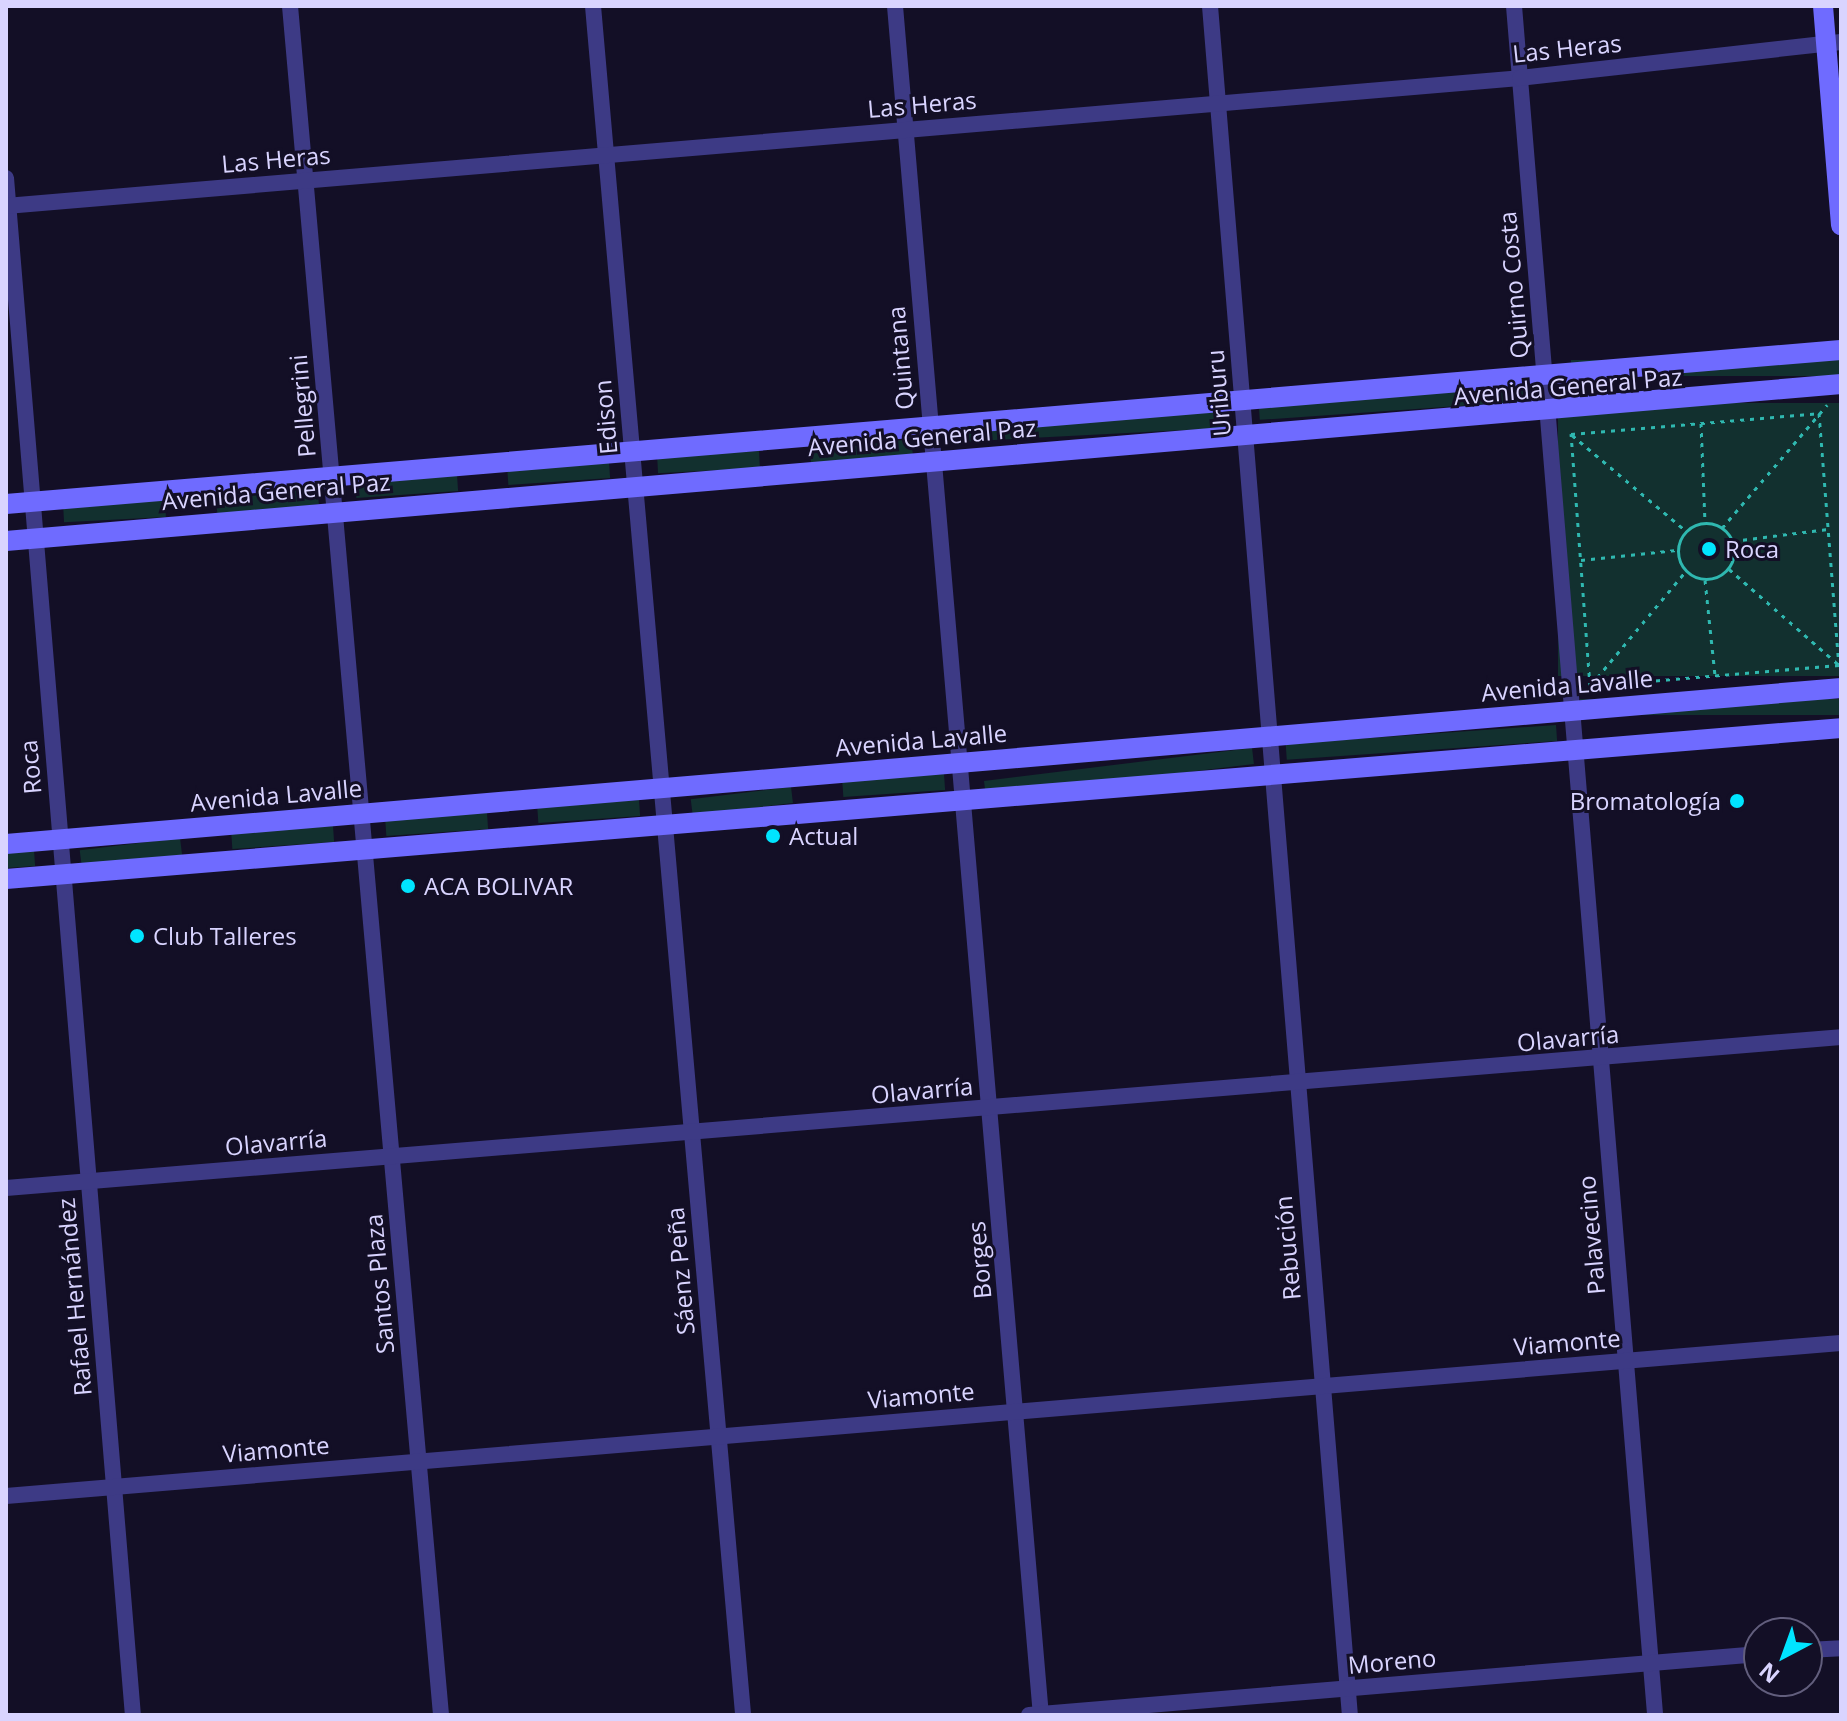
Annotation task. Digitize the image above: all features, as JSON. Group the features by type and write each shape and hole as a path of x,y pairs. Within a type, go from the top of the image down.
{"street":[{"name":"Pellegrini","path":"290,6 365,849"},
{"name":"Edison","path":"593,6 665,823"},
{"name":"Quintana","path":"895,6 964,801"},
{"name":"Uriburu","path":"1210,6 1273,777"},
{"name":"Quirno Costa","path":"1514,6 1576,751"},
{"path":"1823,6 1834,43 1841,225"},
{"name":"Las Heras","path":"7,206 1520,78 1834,43"},
{"name":"Roca","path":"6,178 63,874"},
{"name":"Avenida General Paz","path":"6,504 1841,350"},
{"name":"Avenida General Paz","path":"6,541 933,462 1836,393"},
{"name":"Avenida Lavalle","path":"6,844 1841,688"},
{"path":"6,879 1841,728"},
{"name":"Palavecino","path":"1576,751 1655,1715"},
{"name":"Rebución","path":"1273,777 1350,1715"},
{"name":"Borges","path":"964,801 1016,1411 1037,1715"},
{"name":"Sáenz Peña","path":"665,823 743,1715"},
{"name":"Santos Plaza","path":"365,849 441,1715"},
{"name":"Rafael Hernández","path":"63,874 133,1715"},
{"name":"Olavarría","path":"6,1188 1601,1060 1841,1037"},
{"name":"Viamonte","path":"6,1496 1841,1343"},
{"name":"Moreno","path":"1037,1715 1743,1655"}],"path":[{"path":"1722,528 1836,393"},
{"path":"1571,434 1819,413"},
{"path":"1819,413 1840,666"},
{"path":"1548,415 1686,531"},
{"path":"1701,423 1705,523"},
{"path":"1571,434 1590,686"},
{"path":"1705,580 1686,571 1678,550 1686,531 1705,523 1722,528 1732,541 1728,568"},
{"path":"1732,541 1828,529"},
{"path":"1581,560 1678,550"},
{"path":"1728,568 1840,666"},
{"path":"1705,580 1728,568"},
{"path":"1572,711 1686,571"},
{"path":"1705,580 1715,675"},
{"path":"1590,686 1840,666"}],"green space":[{"path":"1571,360 1841,360 1841,376 1571,376"},
{"path":"1529,385 1530,401 1260,420 1259,404"},
{"path":"1558,403 1840,403 1840,676 1558,676"},
{"path":"1223,411 1224,428 953,442 952,425"},
{"path":"911,439 913,455 812,467 810,451"},
{"path":"759,451 760,468 658,473 657,456"},
{"path":"609,462 610,478 508,485 507,469"},
{"path":"457,475 458,491 356,498 355,482"},
{"path":"317,488 319,504 218,516 216,500"},
{"path":"165,500 166,517 64,522 63,505"},
{"path":"1580,699 1841,699 1841,715 1580,715"},
{"path":"1556,725 1557,741 1287,760 1286,744"},
{"path":"1252,748 1254,764 986,797 984,781"},
{"path":"944,774 945,790 843,797 842,781"},
{"path":"791,787 793,803 693,815 691,799"},
{"path":"639,800 640,816 538,823 537,807"},
{"path":"487,813 488,829 386,836 385,820"},
{"path":"333,826 334,842 232,849 231,833"},
{"path":"180,838 182,855 82,867 80,850"},
{"path":"34,850 35,866 7,868 6,852"}],"place":[{"name":"Roca","path":"1709,549"},
{"name":"Bromatología","path":"1737,801"},
{"name":"Actual","path":"773,836"},
{"name":"ACA BOLIVAR","path":"408,886"},
{"name":"Club Talleres","path":"137,936"}]}
